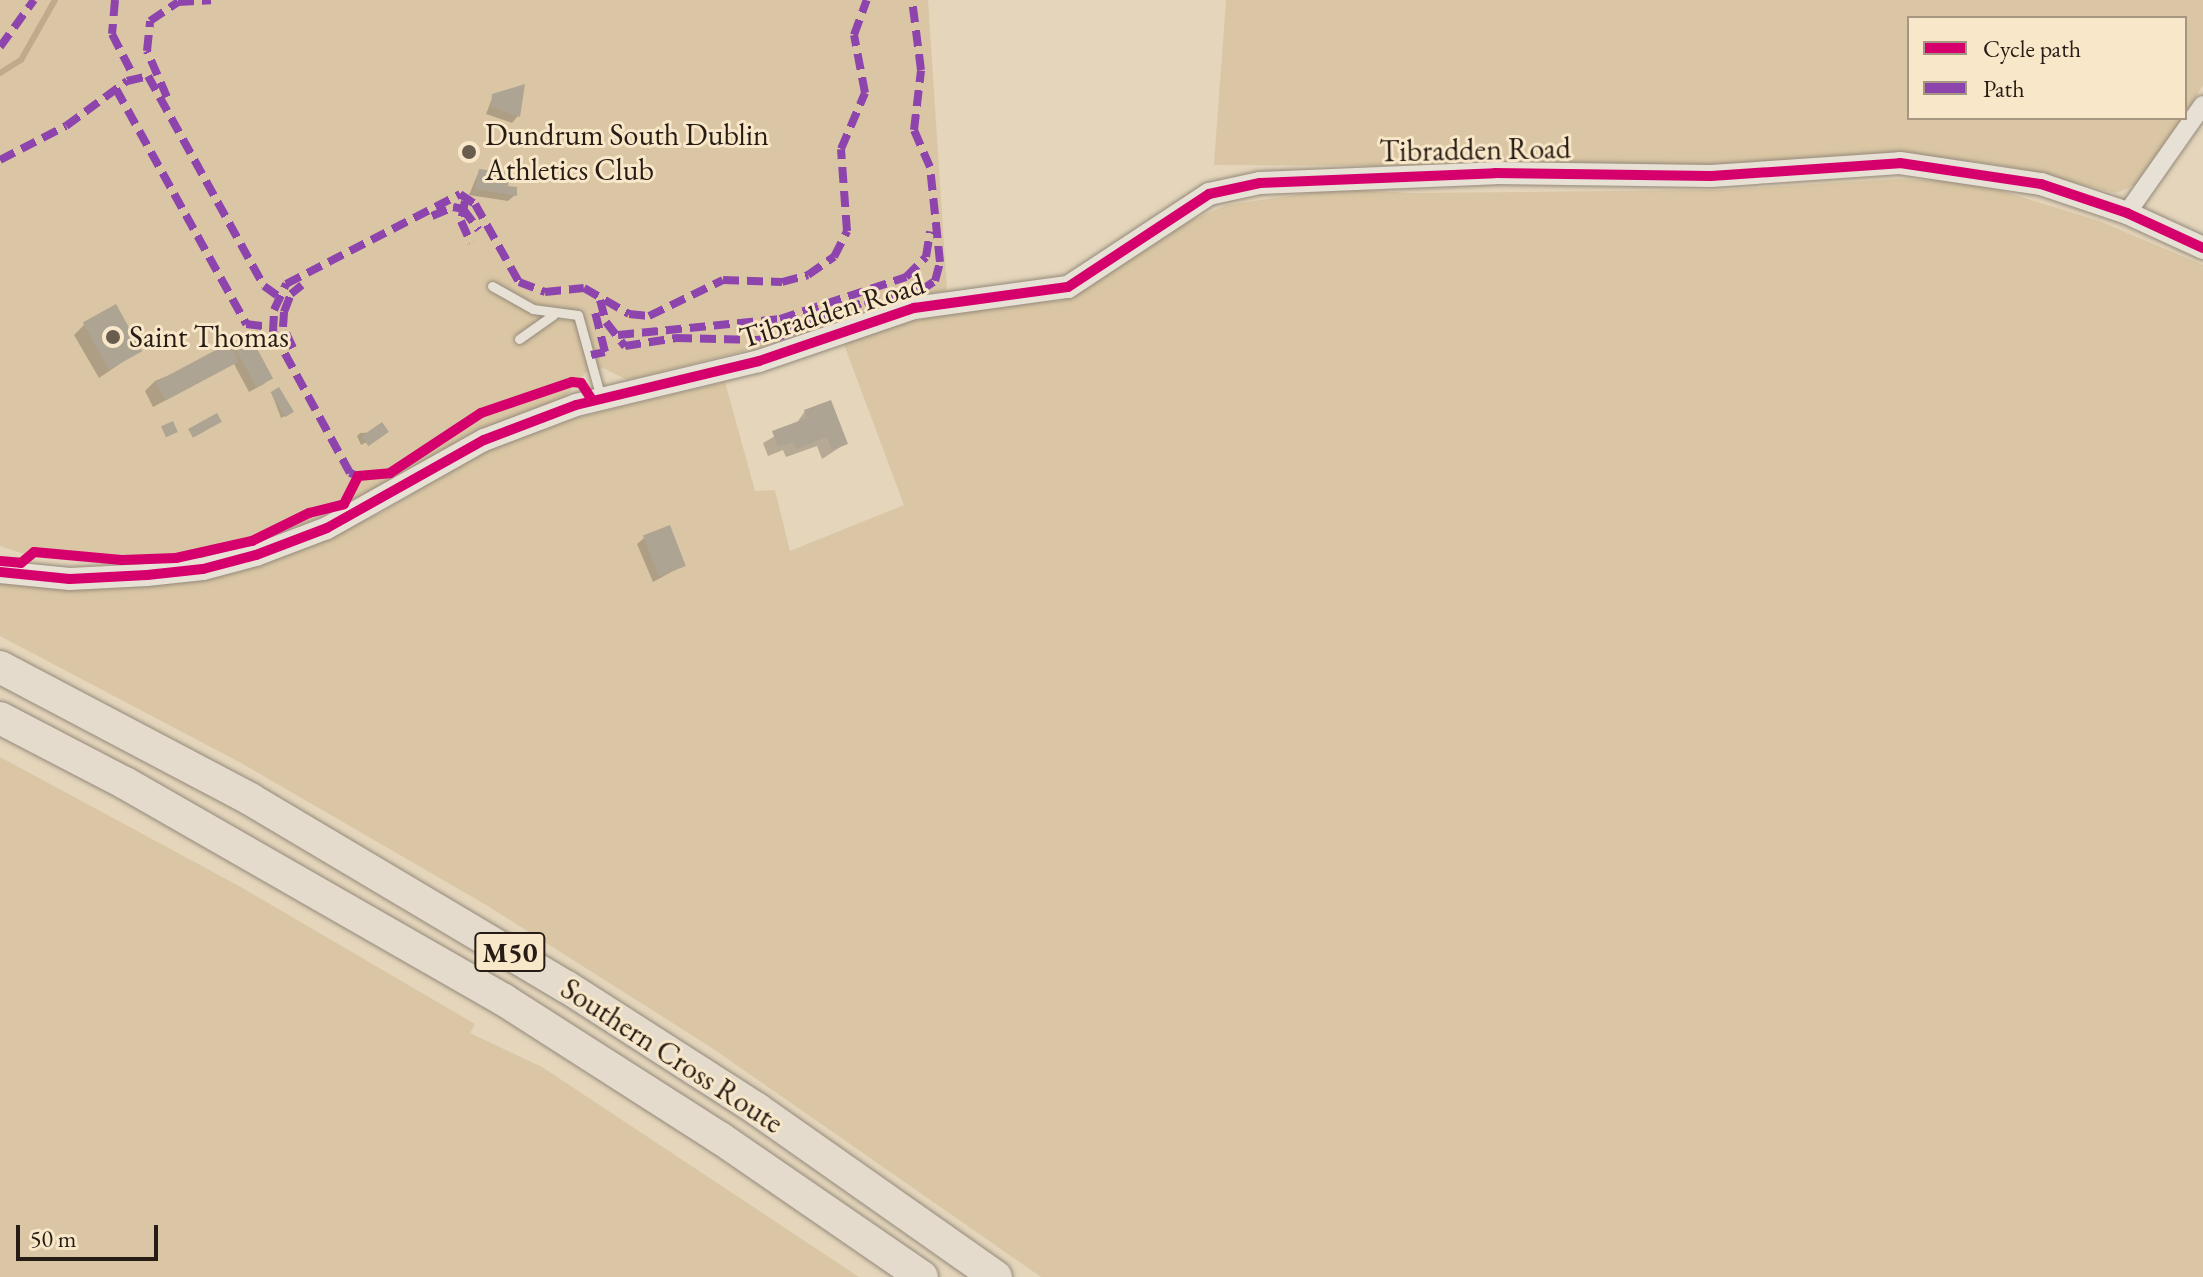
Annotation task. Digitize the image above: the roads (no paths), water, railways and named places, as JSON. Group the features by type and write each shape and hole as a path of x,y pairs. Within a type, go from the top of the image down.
{"highway":[{"name":"Southern Cross Route","path":"0,667 250,799 554,979 757,1109 996,1277"},
{"name":"Southern Cross Route","path":"0,718 166,806 504,1000 720,1138 922,1277"}],"street":[{"path":"2127,213 2203,105"},
{"name":"Tibradden Road","path":"0,572 70,579 147,575 203,569 256,555 327,528 484,440 601,398 759,361 914,308 1068,287 1209,194 1260,183 1495,173 1711,176 1900,163 2041,184 2127,213 2203,248"}],"lane":[{"path":"492,286 523,305 553,315 575,313 582,319 601,398"},
{"path":"519,339 553,315"}],"waterway":[{"path":"0,73 21,60 55,0"}],"place":[{"name":"Dundrum South Dublin Athletics Club","path":"469,152"},
{"name":"Saint Thomas","path":"113,337"}]}
